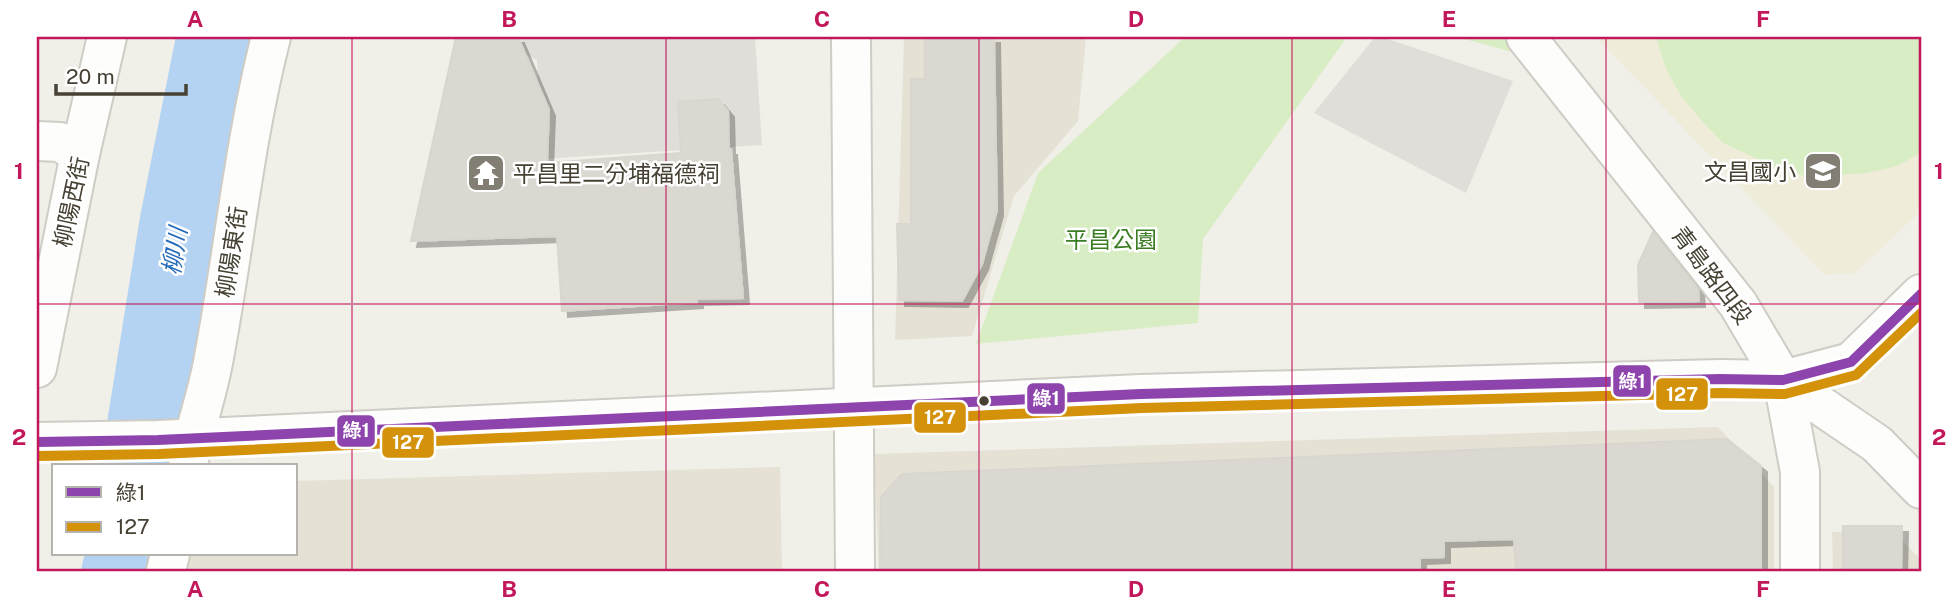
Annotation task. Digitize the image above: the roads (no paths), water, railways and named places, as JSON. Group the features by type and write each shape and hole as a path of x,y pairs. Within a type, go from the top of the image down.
{"street":[{"name":"柳陽西街","path":"37,368 80,154 107,37"},
{"name":"柳陽東街","path":"180,448 214,361 258,85 271,37"},
{"path":"851,37 855,571"},
{"name":"青島路四段","path":"1526,37 1738,304 1783,380 1877,444 1921,489"},
{"path":"37,141 60,142 80,154"},
{"path":"53,442 180,448 893,404 1720,379 1783,380 1851,362 1921,295"},
{"path":"1783,380 1800,472 1800,571"}],"waterway":[{"name":"柳川","path":"139,464 178,223 215,37"},
{"name":"柳川","path":"120,571 124,556"}],"place":[{"name":"文昌國小","path":"1823,171"},
{"name":"平昌里二分埔福德祠","path":"486,173"}],"park label":[{"name":"平昌公園","path":"1111,239"}]}
